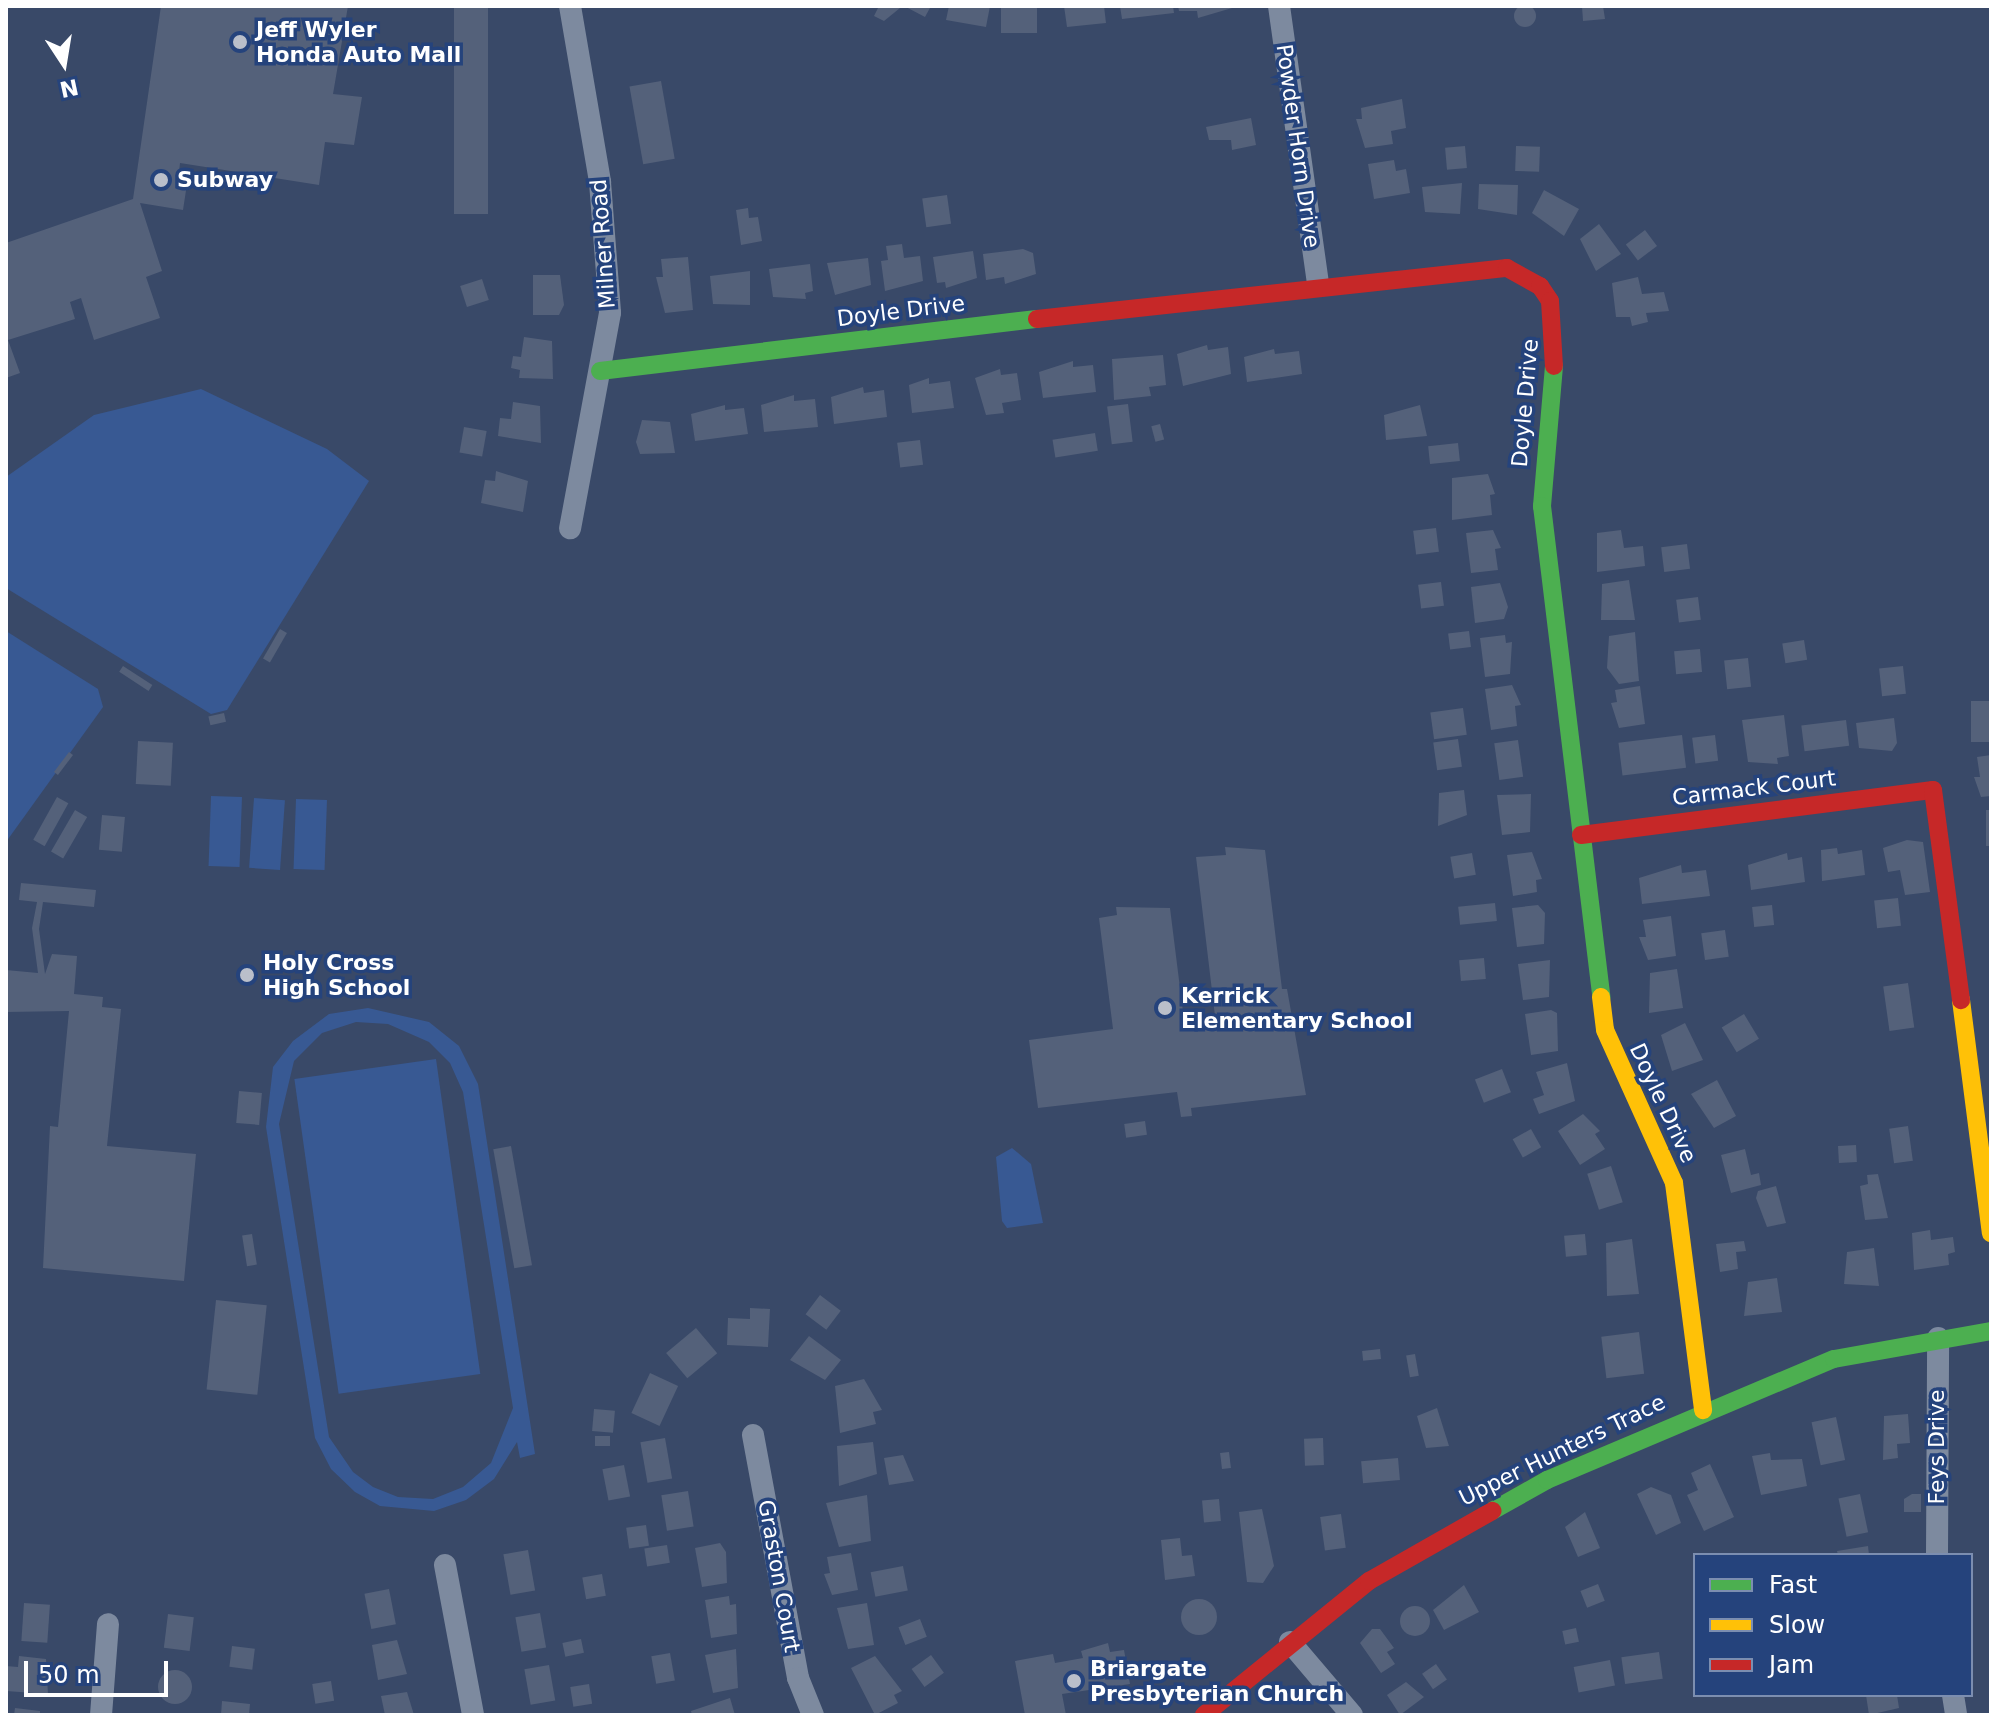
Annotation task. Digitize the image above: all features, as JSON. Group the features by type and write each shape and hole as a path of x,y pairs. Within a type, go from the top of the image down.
{"street":[{"name":"Milner Road","path":"570,6 609,267 610,313 570,528"},
{"name":"Powder Horn Drive","path":"1279,6 1318,285"},
{"name":"Doyle Drive","path":"600,371 1318,285 1507,268 1529,277 1550,301 1556,338 1542,506 1605,1030 1674,1183 1703,1410"},
{"name":"Carmack Court","path":"1581,835 1933,790 1991,1233"},
{"name":"Upper Hunters Trace","path":"1204,1715 1290,1642 1431,1542 1547,1480 1703,1410 1834,1359 1938,1338 1991,1331"},
{"name":"Feys Drive","path":"1937,1553 1938,1338"},
{"name":"Graston Court","path":"753,1435 798,1678 813,1715"},
{"path":"445,1565 473,1715"},
{"path":"101,1715 108,1624"},
{"path":"1290,1642 1352,1715"}],"shaded area":[{"path":"201,389 327,449 369,481 227,710 211,714 6,588 6,477 94,415"},
{"path":"6,631 98,689 103,707 6,842"},
{"path":"211,796 242,797 240,867 209,866"},
{"path":"254,798 285,800 280,870 249,868"},
{"path":"296,799 327,800 325,870 294,869"},
{"path":"368,1008 429,1022 459,1046 478,1084 535,1454 520,1458 517,1442 494,1479 466,1500 434,1511 380,1506 355,1492 331,1469 315,1438 266,1127 273,1067 293,1041 329,1014","holes":["356,1022 388,1024 429,1042 450,1063 463,1092 513,1408 491,1463 463,1487 433,1499 398,1497 373,1487 353,1472 329,1437 279,1124 294,1061 322,1033"]},
{"path":"436,1059 480,1374 339,1394 294,1079"},
{"path":"1012,1148 1031,1164 1043,1223 1007,1228 1002,1221 996,1157"}],"building":[{"path":"1525,5 1533,8 1536,16 1533,24 1525,27 1517,24 1514,16 1517,8"},
{"path":"161,6 348,6 333,94 362,97 354,145 325,142 319,185 180,163 178,182 187,184 183,210 140,203 162,271 146,277 160,318 94,340 81,298 70,302 75,319 8,340 20,373 6,378 6,243 133,199"},
{"path":"454,6 488,6 488,214 454,214"},
{"path":"879,6 900,8 884,21 874,16"},
{"path":"904,6 931,6 925,17"},
{"path":"949,6 990,6 986,27 946,20"},
{"path":"1001,6 1037,6 1037,33 1001,33"},
{"path":"1064,6 1104,6 1106,23 1067,27"},
{"path":"1120,6 1173,6 1174,13 1122,19"},
{"path":"1178,6 1232,8 1198,18 1197,11 1179,11"},
{"path":"1582,6 1603,6 1605,19 1583,21"},
{"path":"661,81 675,159 643,164 629,87"},
{"path":"1402,99 1406,128 1391,131 1393,144 1365,148 1356,119 1362,119 1361,108"},
{"path":"1251,118 1256,145 1232,150 1231,140 1209,140 1206,127"},
{"path":"1465,146 1467,168 1447,170 1445,148"},
{"path":"1516,146 1540,147 1539,172 1515,171"},
{"path":"1394,160 1396,171 1406,169 1410,193 1374,199 1368,164"},
{"path":"1462,183 1460,214 1425,212 1422,187"},
{"path":"1479,184 1518,185 1517,215 1478,209"},
{"path":"1544,190 1579,209 1564,236 1532,213"},
{"path":"947,195 951,224 926,227 922,198"},
{"path":"748,208 749,218 758,217 762,241 741,245 736,210"},
{"path":"1599,224 1621,254 1596,271 1580,239"},
{"path":"1645,230 1657,246 1638,260 1626,244"},
{"path":"902,244 904,258 920,256 923,281 885,291 881,261 888,260 886,246"},
{"path":"1023,249 1033,253 1036,274 1005,284 1004,277 986,280 983,254"},
{"path":"973,251 977,278 946,288 945,282 937,283 933,257"},
{"path":"688,257 693,310 665,313 656,277 663,277 661,259"},
{"path":"868,258 871,285 835,295 827,263"},
{"path":"810,264 813,291 805,293 806,299 773,297 769,269"},
{"path":"750,271 750,305 713,304 710,276"},
{"path":"533,275 560,275 564,305 559,315 533,315"},
{"path":"1638,277 1642,294 1664,292 1669,311 1646,313 1648,322 1632,326 1630,317 1616,317 1612,283"},
{"path":"482,279 489,300 467,307 460,286"},
{"path":"524,337 552,341 553,379 519,378 520,370 511,368 513,356 521,357"},
{"path":"1207,345 1208,350 1228,347 1231,374 1183,386 1177,354"},
{"path":"1274,349 1275,354 1299,351 1302,374 1247,382 1244,357"},
{"path":"1163,355 1166,385 1149,387 1151,396 1114,400 1112,359"},
{"path":"1073,361 1073,367 1093,365 1096,392 1043,398 1039,372"},
{"path":"1000,369 1001,375 1017,373 1021,400 1002,403 1004,413 986,415 975,378"},
{"path":"929,378 929,384 950,381 954,408 912,413 909,385"},
{"path":"863,387 864,393 884,390 887,417 834,424 831,397"},
{"path":"794,395 794,401 815,399 818,427 764,432 761,405"},
{"path":"513,402 540,406 541,443 498,436 500,418 511,419"},
{"path":"1128,404 1133,442 1112,444 1107,407"},
{"path":"725,405 725,410 744,408 748,434 695,441 691,414"},
{"path":"1420,405 1427,436 1386,440 1384,415"},
{"path":"642,420 670,422 675,453 640,454 636,442"},
{"path":"1160,424 1164,439 1155,442 1151,426"},
{"path":"464,427 487,431 482,457 459,453"},
{"path":"1095,433 1098,451 1055,458 1053,440"},
{"path":"920,440 923,465 900,468 897,443"},
{"path":"1458,443 1460,461 1430,464 1428,446"},
{"path":"496,471 528,481 523,512 481,503 485,480 495,481"},
{"path":"1488,474 1495,494 1490,495 1492,515 1452,520 1452,478"},
{"path":"1436,528 1439,552 1416,555 1413,531"},
{"path":"1493,530 1501,548 1495,549 1498,570 1471,573 1466,533"},
{"path":"1621,530 1624,548 1643,546 1645,566 1597,572 1597,533"},
{"path":"1687,544 1690,569 1664,572 1661,547"},
{"path":"1629,580 1635,620 1601,620 1602,584"},
{"path":"1441,582 1444,606 1421,609 1418,585"},
{"path":"1500,583 1508,607 1504,619 1475,623 1471,587"},
{"path":"1698,597 1701,620 1679,623 1676,600"},
{"path":"280,629 287,633 270,662 263,658"},
{"path":"1469,631 1471,647 1450,649 1448,634"},
{"path":"1635,632 1639,681 1619,684 1607,668 1609,636"},
{"path":"1505,635 1506,643 1512,642 1510,674 1485,677 1480,638"},
{"path":"1804,640 1807,660 1785,663 1782,643"},
{"path":"1700,649 1702,672 1676,674 1674,651"},
{"path":"1748,658 1751,687 1727,689 1724,661"},
{"path":"123,666 152,685 149,691 119,672"},
{"path":"1903,666 1906,694 1882,696 1879,669"},
{"path":"1512,685 1521,705 1515,706 1517,726 1491,730 1485,689"},
{"path":"1640,686 1645,724 1619,728 1611,703 1617,702 1615,690"},
{"path":"1971,701 1991,701 1991,742 1971,742"},
{"path":"1463,708 1467,735 1434,739 1430,713"},
{"path":"224,713 226,722 210,725 208,717"},
{"path":"1784,715 1789,756 1777,758 1778,764 1748,762 1742,720"},
{"path":"1894,718 1897,743 1892,751 1859,748 1856,723"},
{"path":"1846,720 1849,746 1805,751 1801,725"},
{"path":"1682,735 1686,768 1622,776 1618,743"},
{"path":"1715,735 1718,761 1695,764 1692,738"},
{"path":"1458,739 1462,767 1437,770 1433,742"},
{"path":"1518,740 1523,777 1499,780 1494,743"},
{"path":"138,741 173,743 171,786 136,784"},
{"path":"69,752 73,755 58,775 54,772"},
{"path":"1991,755 1991,796 1981,797 1974,777 1980,777 1977,757"},
{"path":"1464,790 1467,815 1438,826 1439,793"},
{"path":"1531,794 1530,832 1502,835 1497,795"},
{"path":"57,797 68,803 45,846 33,840"},
{"path":"75,810 87,817 63,859 51,852"},
{"path":"1986,810 1991,810 1991,846 1986,846"},
{"path":"102,815 125,817 122,852 99,850"},
{"path":"1907,840 1923,842 1930,892 1905,895 1900,870 1888,872 1883,848"},
{"name":"Kerrick Elementary School","path":"1225,847 1265,850 1282,989 1287,989 1306,1095 1191,1108 1192,1116 1181,1117 1177,1092 1038,1108 1029,1040 1113,1029 1099,918 1117,915 1116,907 1170,908 1184,1020 1215,1016 1196,857 1226,855"},
{"path":"1837,848 1838,854 1862,850 1865,875 1822,881 1821,850"},
{"path":"1532,852 1542,879 1536,880 1537,892 1513,896 1507,855"},
{"path":"1472,853 1476,875 1454,878 1450,857"},
{"path":"1787,853 1788,860 1802,857 1805,882 1751,890 1748,865"},
{"path":"1681,865 1682,873 1706,870 1710,896 1642,904 1639,878"},
{"path":"21,883 96,890 94,907 43,902 39,929 45,974 52,954 77,956 74,994 103,997 102,1007 121,1009 107,1146 196,1154 184,1281 43,1268 50,1126 58,1127 69,1011 6,1012 6,970 38,973 32,928 37,902 19,900"},
{"path":"1898,898 1901,926 1877,928 1874,901"},
{"path":"1495,903 1497,921 1460,925 1458,907"},
{"path":"1538,905 1545,913 1544,944 1517,947 1512,908"},
{"path":"1772,905 1774,925 1754,927 1752,907"},
{"path":"1671,916 1676,956 1648,960 1639,937 1646,937 1643,920"},
{"path":"1725,930 1729,957 1705,960 1701,933"},
{"path":"1484,958 1486,979 1461,981 1459,960"},
{"path":"1550,960 1549,997 1523,1000 1518,964"},
{"path":"1677,969 1683,1008 1649,1013 1650,973"},
{"path":"1908,983 1914,1028 1890,1031 1883,986"},
{"path":"1551,1010 1557,1013 1558,1051 1531,1055 1525,1014"},
{"path":"1744,1014 1759,1039 1737,1052 1722,1027"},
{"path":"1685,1023 1703,1060 1672,1071 1661,1035"},
{"path":"1567,1063 1575,1101 1539,1114 1533,1099 1544,1095 1536,1072"},
{"path":"1502,1069 1511,1092 1484,1103 1475,1079"},
{"path":"1717,1080 1736,1116 1714,1128 1691,1094"},
{"path":"239,1091 262,1093 259,1125 236,1123"},
{"path":"1583,1114 1600,1131 1595,1134 1605,1149 1580,1165 1558,1131"},
{"path":"1145,1121 1147,1135 1126,1138 1124,1124"},
{"path":"1908,1126 1913,1161 1894,1163 1889,1129"},
{"path":"1531,1129 1541,1147 1523,1158 1513,1139"},
{"path":"1856,1145 1857,1162 1839,1163 1838,1146"},
{"path":"511,1146 532,1265 514,1268 493,1149"},
{"path":"1745,1149 1751,1175 1759,1173 1761,1185 1731,1193 1721,1155"},
{"path":"1611,1166 1623,1202 1599,1210 1587,1174"},
{"path":"1878,1174 1888,1218 1865,1220 1860,1186 1868,1184 1867,1175"},
{"path":"1776,1186 1786,1223 1767,1227 1756,1198 1758,1191"},
{"path":"1930,1230 1931,1240 1953,1237 1955,1252 1948,1254 1949,1265 1914,1270 1912,1233"},
{"path":"252,1234 257,1265 247,1266 242,1236"},
{"path":"1585,1234 1587,1255 1566,1257 1564,1236"},
{"path":"1632,1239 1639,1294 1607,1296 1606,1243"},
{"path":"1744,1241 1746,1251 1736,1252 1738,1269 1720,1272 1716,1244"},
{"path":"1874,1248 1879,1286 1844,1284 1847,1252"},
{"path":"1777,1278 1782,1312 1744,1316 1748,1282"},
{"path":"820,1295 841,1311 826,1330 806,1314"},
{"path":"216,1300 267,1305 257,1395 207,1390"},
{"path":"750,1308 770,1309 768,1347 727,1345 728,1318 750,1319"},
{"path":"696,1328 717,1353 687,1378 666,1353"},
{"path":"1639,1332 1644,1374 1606,1378 1601,1337"},
{"path":"809,1336 841,1360 825,1380 790,1360"},
{"path":"1380,1349 1381,1359 1363,1361 1362,1351"},
{"path":"1415,1354 1419,1376 1410,1377 1406,1356"},
{"path":"650,1373 678,1386 660,1426 631,1413"},
{"path":"864,1379 882,1410 873,1412 876,1424 840,1433 835,1386"},
{"path":"1437,1408 1449,1446 1426,1448 1417,1416"},
{"path":"594,1409 615,1411 613,1433 592,1431"},
{"path":"1908,1414 1910,1443 1897,1444 1898,1458 1883,1460 1884,1416"},
{"path":"1836,1417 1845,1460 1821,1465 1812,1422"},
{"path":"595,1436 610,1436 610,1446 595,1446"},
{"path":"665,1438 672,1478 647,1483 640,1442"},
{"path":"1323,1438 1324,1465 1305,1466 1304,1439"},
{"path":"873,1442 877,1474 839,1486 837,1446"},
{"path":"1229,1452 1231,1468 1222,1469 1220,1453"},
{"path":"1770,1453 1771,1460 1802,1459 1807,1486 1761,1495 1752,1456"},
{"path":"903,1455 914,1481 889,1485 884,1458"},
{"path":"1398,1458 1400,1480 1363,1483 1361,1461"},
{"path":"1710,1464 1734,1517 1704,1531 1687,1495 1698,1490 1691,1473"},
{"path":"624,1465 630,1496 609,1501 602,1469"},
{"path":"1651,1487 1671,1495 1681,1523 1656,1535 1637,1494"},
{"path":"688,1491 694,1527 667,1531 661,1495"},
{"path":"1860,1494 1868,1532 1847,1537 1838,1499"},
{"path":"1912,1494 1921,1494 1921,1512 1904,1512 1904,1499"},
{"path":"867,1495 871,1541 839,1547 826,1503"},
{"path":"1219,1499 1221,1521 1204,1522 1202,1500"},
{"path":"1262,1509 1274,1566 1263,1583 1247,1582 1239,1512"},
{"path":"1585,1512 1600,1548 1578,1557 1565,1527"},
{"path":"1341,1514 1346,1548 1325,1551 1320,1517"},
{"path":"646,1525 649,1546 629,1549 626,1528"},
{"path":"1180,1538 1182,1556 1192,1555 1195,1576 1165,1580 1161,1540"},
{"path":"720,1543 726,1552 727,1583 702,1587 695,1548"},
{"path":"667,1545 670,1563 647,1566 644,1549"},
{"path":"1868,1546 1869,1553 1838,1553"},
{"path":"528,1550 535,1590 510,1595 503,1554"},
{"path":"851,1553 858,1590 832,1595 824,1574 830,1573 827,1557"},
{"path":"903,1566 908,1591 875,1597 871,1572"},
{"path":"602,1574 606,1596 586,1599 582,1577"},
{"path":"1598,1584 1605,1601 1587,1608 1580,1591"},
{"path":"1464,1585 1479,1612 1444,1630 1433,1610"},
{"path":"389,1589 396,1624 371,1629 364,1594"},
{"path":"729,1596 730,1605 736,1604 737,1634 711,1638 705,1600"},
{"path":"1199,1599 1212,1604 1217,1617 1212,1630 1199,1635 1186,1630 1181,1617 1186,1604"},
{"path":"24,1603 50,1605 47,1643 21,1641"},
{"path":"867,1603 874,1645 848,1649 837,1608"},
{"path":"1415,1606 1426,1610 1430,1621 1426,1632 1415,1636 1404,1632 1400,1621 1404,1610"},
{"path":"540,1613 546,1647 521,1652 515,1617"},
{"path":"168,1614 194,1617 190,1651 164,1648"},
{"path":"920,1619 927,1637 905,1645 899,1627"},
{"path":"1576,1628 1579,1642 1565,1645 1562,1631"},
{"path":"1372,1629 1380,1629 1394,1648 1387,1652 1395,1664 1381,1673 1360,1643"},
{"path":"581,1639 584,1653 565,1657 562,1643"},
{"path":"397,1640 407,1674 378,1680 372,1645"},
{"name":"Briargate Presbyterian Church","path":"1108,1643 1110,1652 1124,1650 1130,1684 1062,1694 1066,1715 1025,1715 1015,1661 1053,1654 1055,1663 1083,1658 1081,1651"},
{"path":"232,1646 255,1649 252,1670 229,1667"},
{"path":"736,1649 738,1688 713,1693 705,1655"},
{"path":"1659,1652 1663,1679 1625,1684 1621,1657"},
{"path":"670,1653 675,1681 656,1684 651,1656"},
{"path":"931,1655 944,1673 925,1687 912,1669"},
{"path":"19,1656 46,1659 48,1694 6,1691 6,1666 18,1667"},
{"path":"875,1656 902,1691 894,1695 898,1703 875,1715 851,1668"},
{"path":"1610,1660 1615,1686 1579,1693 1574,1667"},
{"path":"1436,1664 1447,1680 1433,1689 1422,1674"},
{"path":"549,1665 555,1700 531,1705 524,1669"},
{"path":"175,1670 187,1675 192,1687 187,1699 175,1704 163,1699 158,1687 163,1675"},
{"path":"331,1681 334,1701 315,1704 312,1684"},
{"path":"1406,1682 1424,1697 1400,1715 1387,1695"},
{"path":"589,1684 592,1704 573,1707 570,1687"},
{"path":"407,1692 414,1715 385,1715 381,1696"},
{"path":"1866,1697 1897,1697 1899,1708 1869,1715"},
{"path":"730,1698 735,1715 692,1715 691,1711"},
{"path":"222,1701 250,1704 249,1715 221,1715"},
{"path":"15,1708 40,1711 40,1715 14,1715"}],"traffic: fast":[{"path":"600,371 1037,319"},
{"path":"1554,366 1542,506 1601,997"},
{"path":"1492,1511 1547,1480 1834,1359 1991,1331"}],"traffic: slow":[{"path":"1601,997 1605,1030 1674,1183 1703,1410"},
{"path":"1961,1000 1991,1233"}],"traffic: jam":[{"path":"1037,319 1507,268 1540,286 1550,301 1554,366"},
{"path":"1581,835 1933,790 1961,1000"},
{"path":"1204,1715 1369,1581 1492,1511"}],"place":[{"name":"Jeff Wyler Honda Auto Mall","path":"240,42"},
{"name":"Subway","path":"161,180"},
{"name":"Holy Cross High School","path":"247,975"},
{"name":"Kerrick Elementary School","path":"1165,1008"},
{"name":"Briargate Presbyterian Church","path":"1074,1681"}]}
